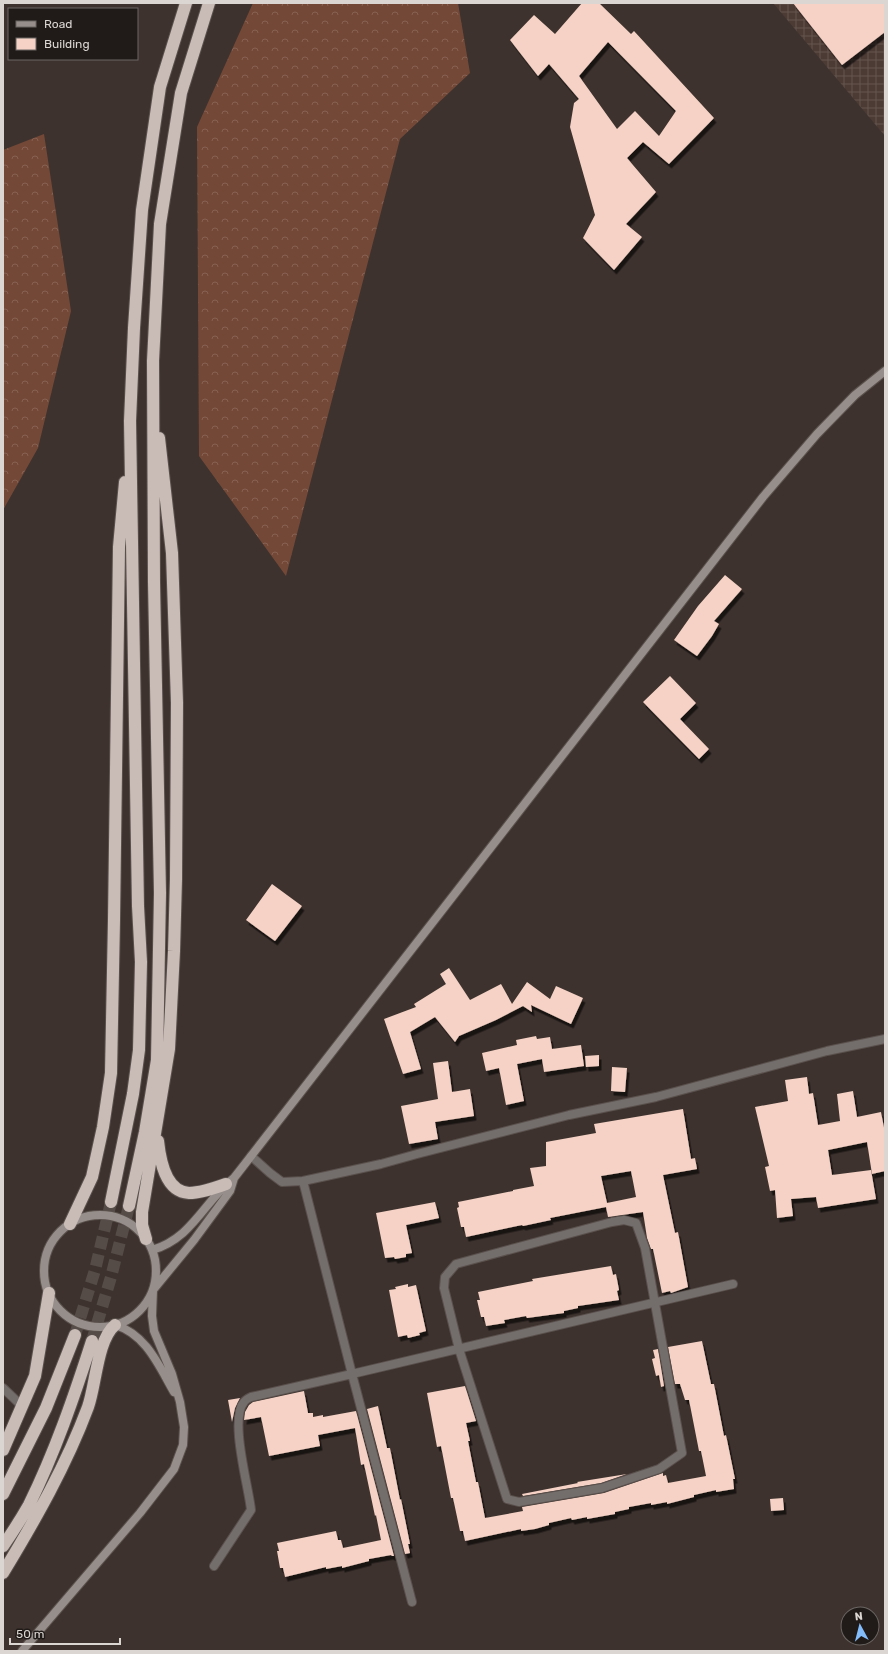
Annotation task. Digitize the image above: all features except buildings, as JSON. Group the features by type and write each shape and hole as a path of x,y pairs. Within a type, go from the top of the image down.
{"highway":[{"path":"70,1224 92,1177 103,1127 111,1072 119,547 130,421 134,328 142,210 160,87 186,3"},
{"path":"128,1206 145,1132 157,1060 160,893 154,582 153,361 160,224 181,93 209,3"},
{"path":"146,1238 142,1225 142,1212 169,1049 176,879 177,703 172,553 153,389"},
{"path":"112,1202 133,1094 139,1043 141,962 138,906 130,421"},
{"path":"157,1125 160,1155 165,1174 172,1185 181,1192 191,1193 230,1181"},
{"path":"3,1450 35,1376 49,1293"},
{"path":"3,1573 60,1473 88,1406 106,1339 111,1328 115,1325"},
{"path":"3,1494 46,1408 75,1335"},
{"path":"3,1546 28,1506 52,1454 72,1404 92,1341"}],"main road":[{"path":"152,1250 168,1244 182,1235 195,1223 251,1156 763,497 816,434 855,395 885,370"},
{"path":"22,1651 140,1513 174,1469 183,1445 184,1427 180,1402 172,1374 154,1331 152,1316 153,1290 156,1277 156,1263 146,1238 125,1220 111,1216 97,1215 90,1216 70,1224 58,1234 49,1247 45,1262 44,1278 49,1293 55,1304 65,1314 88,1326 102,1327 115,1325 128,1320 147,1302 153,1290 180,1259 230,1191 230,1181"},
{"path":"115,1325 131,1331 144,1344 180,1402"}],"street":[{"path":"251,1156 282,1182 303,1181 381,1164 568,1115 656,1097 827,1052 885,1040"},
{"path":"303,1181 412,1602"},
{"path":"624,1220 636,1223 645,1248 682,1453 659,1469 602,1488 519,1502 507,1499 459,1349 444,1288 445,1277 456,1264 612,1222 624,1220"},
{"path":"214,1566 251,1510 240,1452 239,1415 243,1402 251,1397 733,1284"},
{"path":"3,1388 22,1406"}],"shaded area":[{"path":"773,3 885,3 885,136"}],"green space":[{"path":"253,3 458,3 470,73 400,139 286,576 199,456 197,127"},
{"path":"44,134 71,311 38,448 3,510 3,150"}],"tunnel":[{"path":"75,1335 95,1270 111,1202"},
{"path":"92,1341 111,1277 129,1206"}]}
